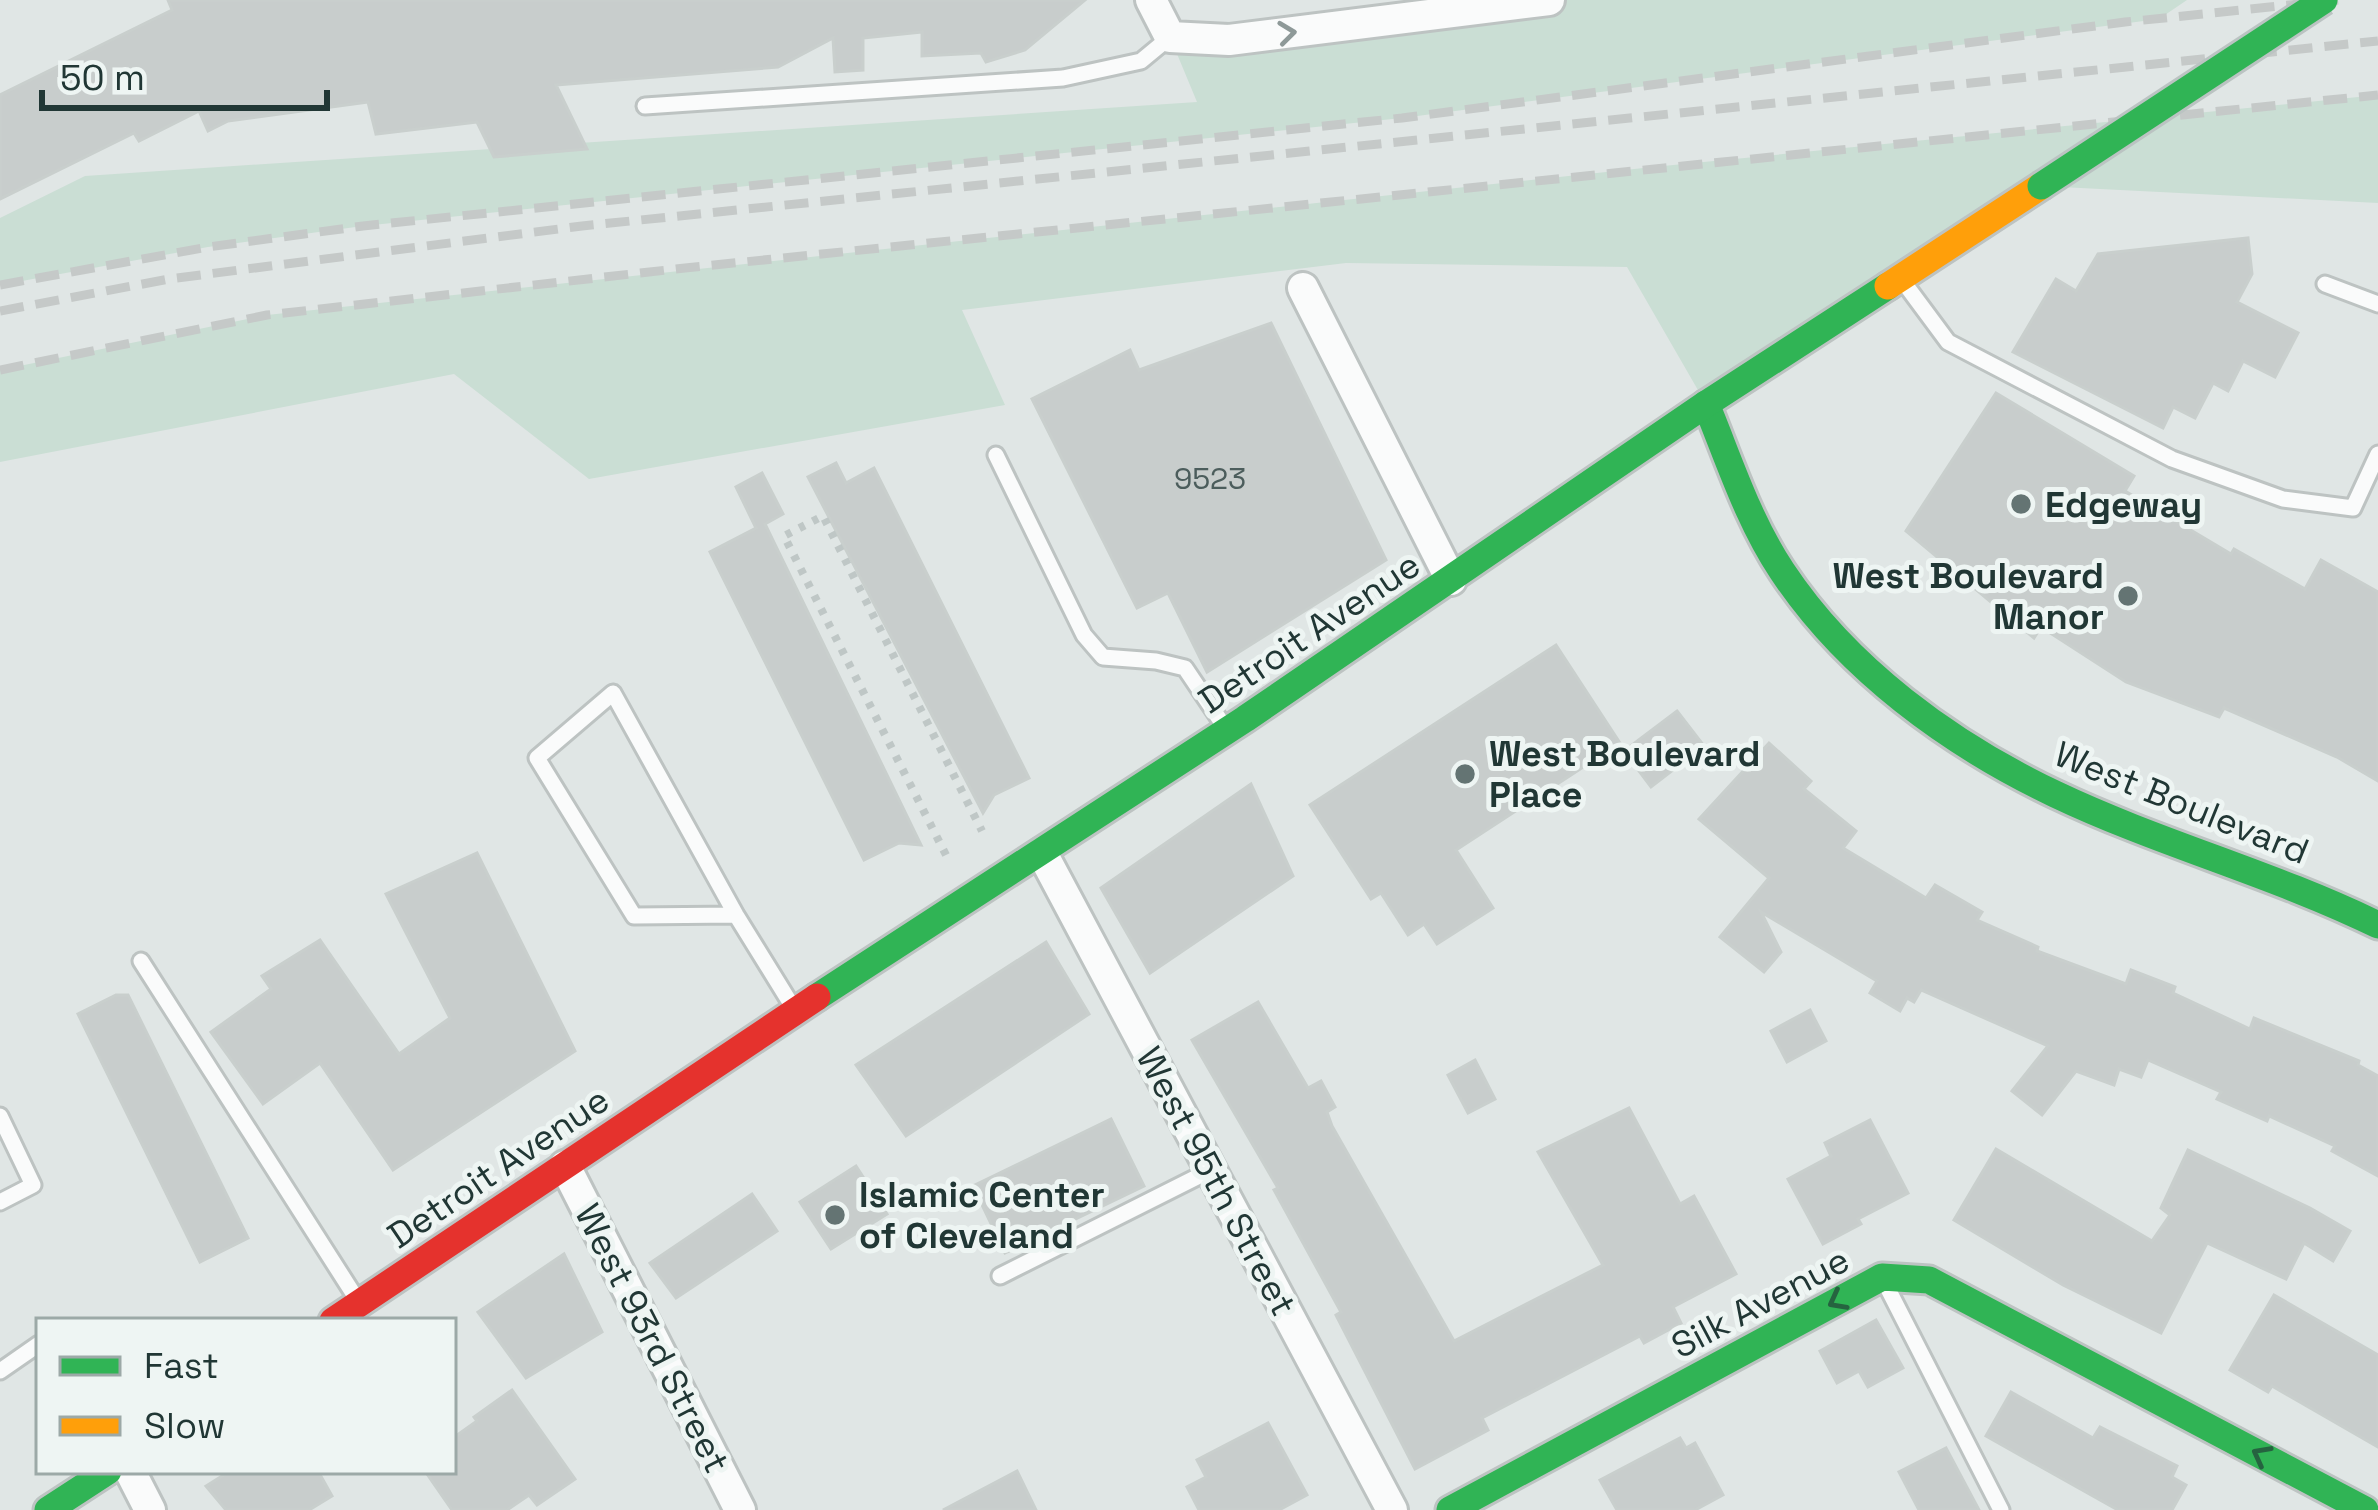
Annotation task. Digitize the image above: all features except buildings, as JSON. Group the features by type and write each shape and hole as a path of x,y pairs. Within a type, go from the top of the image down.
{"main road":[{"name":"Detroit Avenue","path":"337,1318 796,1011 1227,731 1706,404 2324,0"},
{"name":"West Boulevard","path":"1706,404 1756,524 1784,574 1835,635 1904,698 1974,747 2053,793 2150,834 2292,883 2378,925"},
{"name":"Silk Avenue","path":"1450,1510 1882,1277 1929,1280 2365,1510"},
{"path":"48,1510 103,1474"}],"street":[{"path":"1151,0 1170,38 1229,40 1549,0"},
{"path":"1303,288 1451,580"},
{"name":"West 95th Street","path":"1042,853 1392,1510"},
{"name":"West 93rd Street","path":"565,1166 740,1510"},
{"path":"132,1474 150,1510"}],"lane":[{"path":"645,106 1063,78 1141,61 1170,38"},
{"path":"1900,278 1948,342 2172,459 2283,499 2353,508 2378,454"},
{"path":"2325,284 2378,304"},
{"path":"996,455 1084,635 1103,657 1185,668 1227,731"},
{"path":"736,915 634,916 537,758 613,692 736,915 796,1011"},
{"path":"142,961 359,1303"},
{"path":"0,1116 33,1185 0,1202"},
{"path":"1000,1276 1210,1170"},
{"path":"1882,1277 2001,1510"},
{"path":"0,1371 36,1346"}],"path":[{"path":"946,855 784,536 823,516 982,831"}],"green space":[{"path":"1549,0 2187,0 2159,19 1402,118 363,226 208,247 0,285 0,218 85,176 1197,102 1170,37"},
{"path":"2378,95 2378,203 2041,186 1706,404 1627,267 1346,263 962,310 1005,405 589,479 454,374 0,462 0,370 267,315"}],"railway":[{"path":"0,285 208,247 363,226 1402,118 2125,22 2338,0"},
{"path":"0,311 169,279 582,226 2378,41"},
{"path":"0,370 267,315 2378,95"}],"traffic: fast":[{"path":"2041,186 2324,0"},
{"path":"817,997 1245,719 1706,404 1888,286"},
{"path":"1706,404 1749,511 1782,571 1837,640 1904,701 1977,752 2055,794 2378,925"},
{"path":"1450,1510 1882,1277 1929,1280 2365,1510"},
{"path":"48,1510 103,1474"}],"traffic: slow":[{"path":"1888,286 2041,186"}],"traffic: jam":[{"path":"337,1318 817,997"}],"place":[{"name":"Edgeway","path":"2021,504"},
{"name":"West Boulevard Manor","path":"2128,596"},
{"name":"West Boulevard Place","path":"1465,774"},
{"name":"Islamic Center of Cleveland","path":"835,1215"}]}
